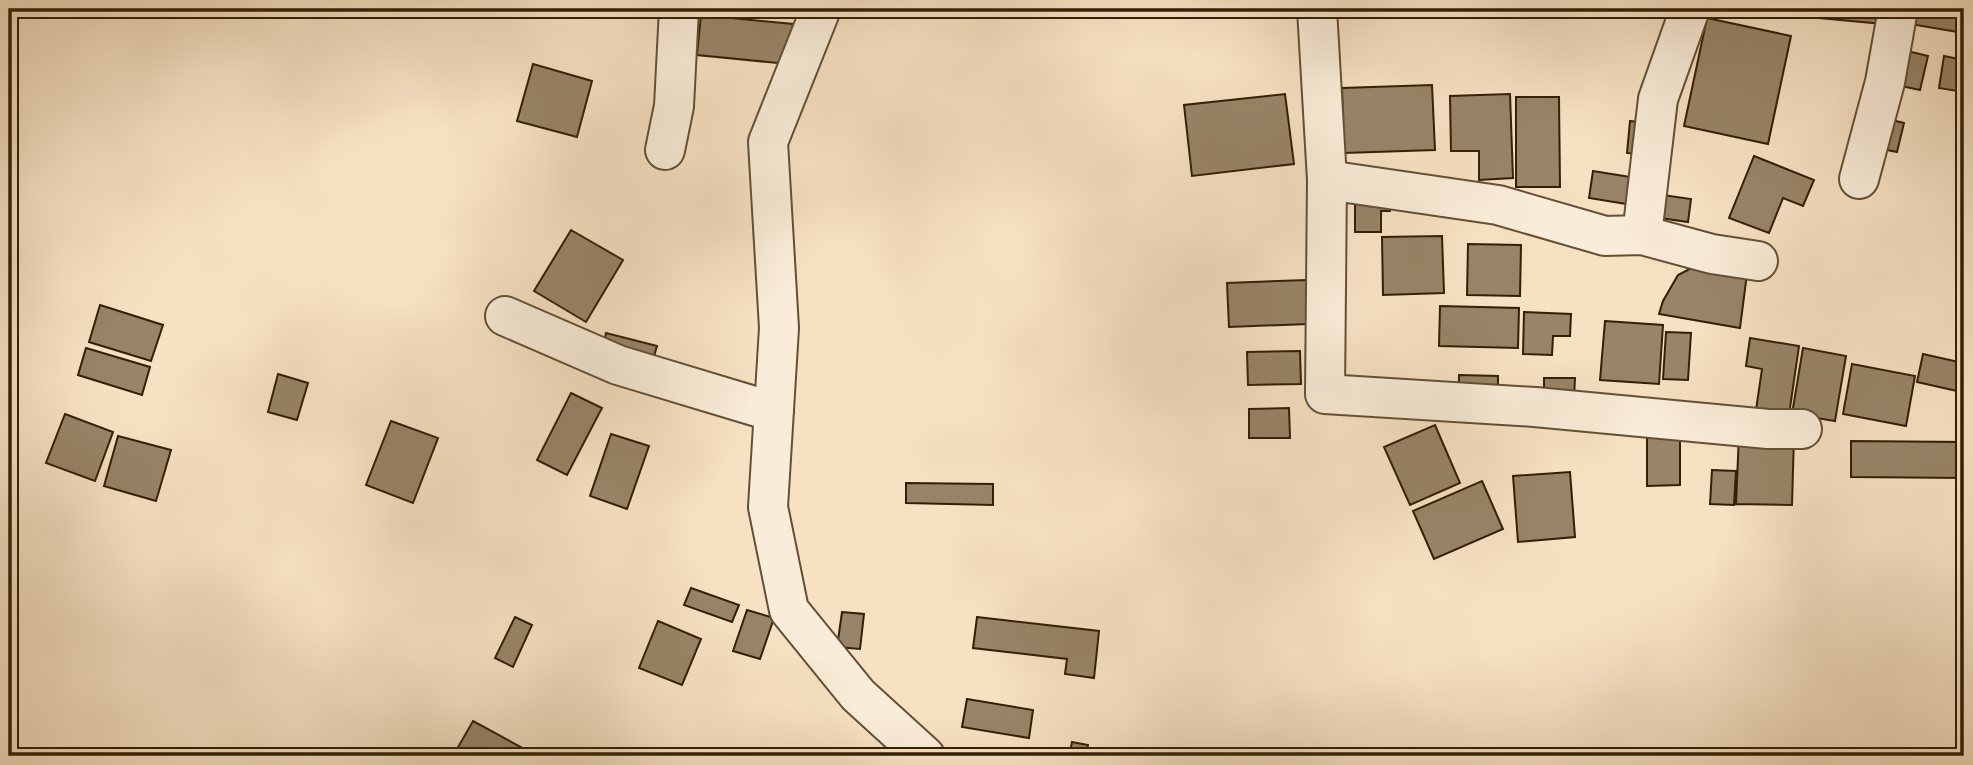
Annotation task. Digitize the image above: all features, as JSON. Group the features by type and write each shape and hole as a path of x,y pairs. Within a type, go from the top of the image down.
{"street":[{"path":"665,150 674,106 679,9"},
{"path":"821,9 768,142 779,328 768,507 789,611 858,695 925,756"},
{"path":"1317,9 1327,180 1325,394 1535,407 1768,429 1802,429"},
{"path":"1642,235 1658,99 1690,9"},
{"path":"1859,178 1885,82 1898,9"},
{"path":"1327,180 1498,205 1605,236 1642,235 1712,254 1758,261"},
{"path":"505,316 618,365 774,412"}],"building":[{"path":"763,9 800,9 800,12 763,15"},
{"path":"1810,9 1895,9 1893,25 1809,17"},
{"path":"1906,9 1964,11 1964,33 1904,23"},
{"path":"701,15 793,24 788,64 697,55"},
{"path":"1707,18 1791,36 1768,144 1684,126"},
{"path":"1899,49 1928,56 1920,90 1892,84"},
{"path":"1944,56 1964,60 1964,92 1939,88"},
{"path":"533,64 592,81 577,137 517,121"},
{"path":"1432,85 1435,150 1344,153 1342,88"},
{"path":"1285,94 1294,164 1192,176 1184,105"},
{"path":"1510,94 1513,178 1479,180 1479,151 1451,151 1450,96"},
{"path":"1516,97 1559,97 1560,187 1516,187"},
{"path":"1880,117 1904,123 1897,152 1873,147"},
{"path":"1630,121 1647,123 1643,155 1627,153"},
{"path":"1754,156 1814,180 1803,206 1783,198 1769,233 1729,218"},
{"path":"1593,171 1643,179 1639,206 1589,198"},
{"path":"1649,193 1691,199 1688,222 1646,216"},
{"path":"1355,196 1390,196 1390,211 1381,211 1381,232 1355,232"},
{"path":"571,230 623,260 586,322 534,291"},
{"path":"1442,236 1444,293 1383,295 1382,237"},
{"path":"1468,244 1521,245 1520,296 1467,295"},
{"path":"1701,263 1748,266 1740,328 1659,314 1678,275"},
{"path":"1306,280 1308,324 1229,327 1227,283"},
{"path":"100,305 163,325 151,361 89,342"},
{"path":"1440,306 1519,308 1518,348 1439,346"},
{"path":"1524,312 1571,314 1570,336 1553,336 1552,355 1523,354"},
{"path":"1605,321 1663,325 1659,384 1600,380"},
{"path":"1666,332 1691,333 1688,380 1663,379"},
{"path":"606,333 657,346 652,363 602,351"},
{"path":"1750,338 1799,346 1789,415 1756,410 1762,369 1746,366"},
{"path":"86,348 150,367 142,395 78,375"},
{"path":"1803,348 1846,356 1835,421 1792,414"},
{"path":"1300,351 1301,384 1248,385 1247,352"},
{"path":"1923,354 1963,363 1957,391 1917,382"},
{"path":"1852,364 1915,376 1906,426 1843,414"},
{"path":"278,374 308,383 297,420 268,412"},
{"path":"1459,375 1498,376 1498,390 1459,389"},
{"path":"1544,378 1575,378 1574,399 1544,398"},
{"path":"571,393 602,408 567,475 537,460"},
{"path":"1289,408 1290,438 1249,438 1249,409"},
{"path":"65,414 113,432 95,481 46,463"},
{"path":"391,421 438,438 413,503 366,485"},
{"path":"1435,425 1460,483 1410,505 1384,447"},
{"path":"611,434 649,446 627,509 590,496"},
{"path":"1739,434 1794,436 1792,505 1736,504"},
{"path":"1680,435 1680,485 1647,486 1647,436"},
{"path":"118,436 171,450 156,501 104,486"},
{"path":"1851,441 1964,442 1964,478 1851,477"},
{"path":"1712,470 1736,471 1734,505 1710,504"},
{"path":"1570,472 1575,537 1518,542 1513,476"},
{"path":"1482,481 1503,529 1434,559 1413,511"},
{"path":"906,483 993,484 993,505 906,503"},
{"path":"691,588 739,605 732,622 684,605"},
{"path":"747,610 774,618 760,659 733,651"},
{"path":"842,612 864,614 860,649 837,647"},
{"path":"515,617 532,625 513,667 495,658"},
{"path":"977,617 1099,631 1094,678 1065,674 1067,659 973,648"},
{"path":"658,621 701,639 682,685 639,668"},
{"path":"967,699 1033,710 1029,738 962,727"},
{"path":"473,721 537,756 453,756"},
{"path":"1072,742 1088,745 1086,756 1069,756"}]}
